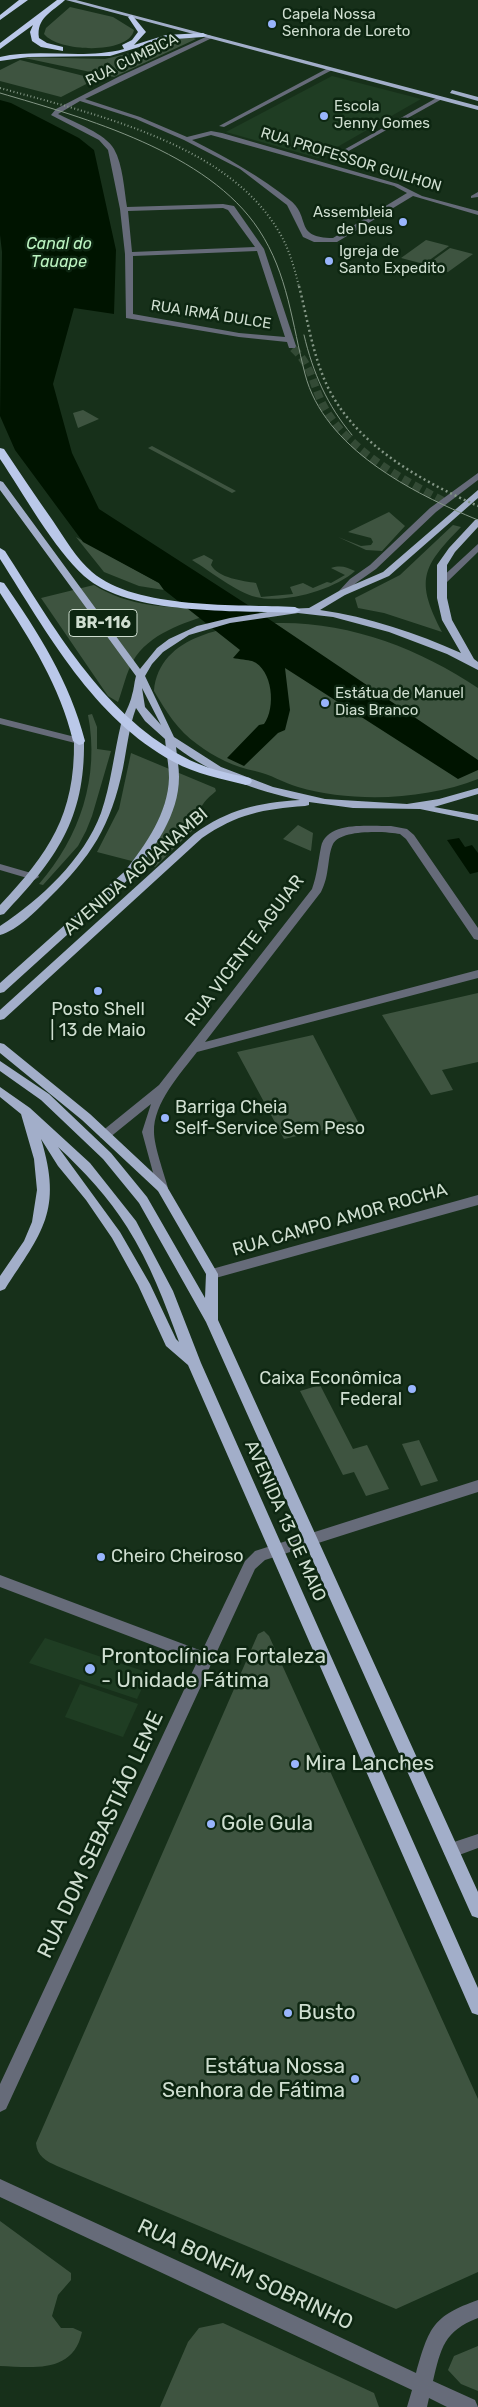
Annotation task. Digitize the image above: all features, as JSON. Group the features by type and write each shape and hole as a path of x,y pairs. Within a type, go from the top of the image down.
{"highway":[{"path":"0,18 24,0"},
{"path":"0,47 39,19 61,0"},
{"path":"0,59 35,53 104,51 135,42 142,32 132,17"},
{"path":"39,19 34,32 35,39 63,52 80,56 132,50 163,38 207,36"},
{"path":"0,451 76,562 92,578 107,587 157,600 294,610"},
{"path":"0,551 95,691 127,722 176,758 214,774 246,781"},
{"path":"0,585 4,596 51,664 71,708 79,741"}],"main road":[{"path":"69,0 478,108"},
{"path":"175,20 259,42"},
{"path":"329,60 338,63"},
{"path":"405,89 441,94 457,94"},
{"path":"448,91 478,99"},
{"name":"BR-116","path":"0,484 144,680 170,732 174,778 170,803 164,819 146,852 128,874 0,990"},
{"path":"311,611 342,593 386,574 478,492"},
{"path":"474,664 448,620 442,598 442,565 452,550 478,522"},
{"path":"0,931 14,923 66,873 100,828 108,808 127,722 137,695 138,683 144,669 161,648 173,639 206,625 294,610 311,611 409,633 474,664"},
{"path":"137,695 139,704 146,715 182,748 206,763 246,781 284,794 317,802 414,807 478,818"},
{"path":"0,912 34,877 63,830 71,810 79,780 79,741"},
{"path":"414,807 478,791"},
{"name":"AVENIDA AGUANAMBI","path":"0,1016 198,836 216,823 245,809 317,802"},
{"path":"0,1047 86,1117 162,1188 212,1274 212,1321"},
{"path":"0,1060 17,1060"},
{"name":"AVENIDA 13 DE MAIO","path":"0,1065 45,1097 107,1156 143,1200 190,1280 212,1321 478,1910"},
{"path":"0,1093 36,1124 62,1163 90,1197 116,1235 144,1284 171,1342 194,1363"},
{"name":"AVENIDA 13 DE MAIO","path":"0,1093 26,1111 86,1166 132,1224 167,1291 194,1363 478,2008"},
{"path":"0,1286 32,1237 45,1191 42,1162 26,1111"},
{"path":"44,1134 74,1130 86,1117"}],"street":[{"name":"RUA CUMBICA","path":"124,209 110,149 100,139 54,115 55,112 207,36"},
{"path":"222,126 330,69"},
{"path":"334,157 440,98"},
{"path":"80,99 138,118 186,139 242,168 290,204 306,235 317,240 334,240 411,194"},
{"name":"RUA PROFESSOR GUILHON","path":"186,139 211,133 220,134 396,185 411,194 478,213"},
{"path":"223,206 232,208 260,249 129,254 124,209 223,206"},
{"name":"RUA IRMÃ DULCE","path":"129,254 128,316 291,344 260,249"},
{"path":"342,593 353,581 373,567 422,520 478,476"},
{"path":"442,582 478,547"},
{"path":"0,721 79,741"},
{"name":"RUA VICENTE AGUIAR","path":"105,1135 164,1086 317,890 324,870 327,845 332,837 342,832 391,829 403,831 410,837 478,936"},
{"path":"0,867 34,877"},
{"name":"RUA VICENTE AGUIAR","path":"192,1049 478,974"},
{"name":"RUA VICENTE AGUIAR","path":"162,1188 148,1132 151,1117 164,1086"},
{"name":"RUA CAMPO AMOR ROCHA","path":"212,1274 478,1200"},
{"name":"RUA DOM SEBASTIÃO LEME","path":"0,2103 250,1565 260,1556 310,1538 478,1486"},
{"path":"0,1581 206,1659"},
{"path":"452,1850 478,1841"},
{"name":"RUA BONFIM SOBRINHO","path":"0,2188 194,2276 468,2407"},
{"path":"417,2407 436,2340 443,2327 452,2319 478,2309"}],"shaded area":[{"path":"70,7 113,17 134,30 129,38 120,44 107,47 77,47 52,40 44,34 46,28"},
{"path":"191,37 196,39 114,77 20,57 105,59 139,51 170,39"},
{"path":"20,60 96,79 61,97 0,81 0,70"},
{"name":"Escola Jenny Gomes","path":"332,76 421,99 318,158 226,132"},
{"path":"426,240 449,246 424,264 401,258"},
{"path":"450,248 473,254 448,272 425,266"},
{"path":"83,410 99,419 78,428 73,413"},
{"path":"152,446 236,491 232,493 148,448"},
{"path":"389,512 405,526 382,551 366,550 338,537 361,546 371,545 373,542 371,538 348,532"},
{"path":"453,525 461,527 438,553 427,575 428,599 442,632 384,613 358,608 355,598 400,575"},
{"path":"76,537 159,583 164,590 139,586 104,572"},
{"path":"204,555 213,560 211,565 219,573 231,578 256,583 261,597 293,594 290,587 303,583 313,588 327,582 331,583 345,575 331,568 343,567 355,571 335,584 308,594 280,599 267,599 240,591 192,560"},
{"path":"94,585 121,598 135,602 164,607 209,608 212,614 179,625 157,636 148,643 133,661 118,702 108,696 41,598"},
{"path":"275,623 329,627 381,640 407,649 432,661 478,688 478,779 435,791 389,797 365,797 319,792 298,787 266,774 232,764 210,753 190,739 173,720 154,691 159,672 169,657 183,645 200,636 218,630 238,626"},
{"path":"92,714 97,727 97,749 111,751 92,816 78,846 43,885 39,884 66,846 76,826 83,805 89,783 91,761 88,715"},
{"path":"131,753 215,788 216,791 204,802 201,808 199,816 203,820 155,867 97,852 119,809"},
{"path":"298,825 313,833 311,851 283,839"},
{"path":"478,993 478,1062 442,1070 453,1090 431,1095 382,1015"},
{"path":"313,1035 358,1122 284,1139 237,1052"},
{"path":"320,1385 353,1449 367,1445 389,1489 366,1496 354,1472 343,1475 300,1391"},
{"path":"419,1440 438,1481 421,1486 402,1444"},
{"path":"264,1631 269,1636 478,2099 478,2272 396,2309 57,2166 43,2157 38,2151 36,2143 258,1634"},
{"name":"Prontoclínica Fortaleza - Unidade Fátima","path":"45,1638 149,1673 137,1699 29,1663"},
{"name":"Prontoclínica Fortaleza - Unidade Fátima","path":"80,1684 138,1704 123,1737 65,1717"},
{"path":"0,2221 71,2273 71,2280 58,2295 52,2316 61,2328 73,2328 82,2332 77,2346 70,2355 61,2361 38,2367 0,2366"},
{"path":"223,2323 374,2393 379,2407 160,2407 188,2342 199,2328"},
{"path":"478,2346 478,2391 461,2384 448,2370 454,2356"}],"water":[{"name":"Canal do Tauape","path":"0,100 11,103 79,138 94,150 116,250 114,314 74,308 53,384 72,453 99,509 251,607 478,760 478,770 458,779 285,668 290,710 285,730 278,733 244,766 227,758 259,725 264,724 268,717 271,699 268,680 264,672 259,665 252,661 233,658 240,650 164,590 159,583 83,542 15,450 0,416 2,252 0,235"},
{"path":"459,838 465,847 472,845 478,853 478,872 470,874 447,840"}],"tunnel":[{"path":"293,348 305,363 327,412 351,441 380,464 445,502"}],"tram line":[{"path":"0,93 69,114 142,142 177,159 209,179 237,203 259,230 277,264 288,300 305,374 315,400 331,424 351,446 374,465 426,496 478,520"},
{"path":"304,335 322,388 335,412 352,435"}],"railway":[{"path":"0,88 74,108 152,135 189,152 223,173 253,198 276,227 290,256 299,287"},
{"path":"299,286 320,370 337,403 352,423 370,441 411,471 478,506"}],"place":[{"name":"Capela Nossa Senhora de Loreto","path":"272,24"},
{"name":"Escola Jenny Gomes","path":"324,116"},
{"name":"Assembleia de Deus","path":"403,222"},
{"name":"Igreja de Santo Expedito","path":"329,261"},
{"name":"Estátua de Manuel Dias Branco","path":"325,703"},
{"name":"Posto Shell | 13 de Maio","path":"98,991"},
{"name":"Barriga Cheia Self-Service Sem Peso","path":"165,1118"},
{"name":"Caixa Econômica Federal","path":"412,1389"},
{"name":"Cheiro Cheiroso","path":"101,1557"},
{"name":"Prontoclínica Fortaleza - Unidade Fátima","path":"90,1669"},
{"name":"Mira Lanches","path":"295,1764"},
{"name":"Gole Gula","path":"211,1824"},
{"name":"Busto","path":"288,2013"},
{"name":"Estátua Nossa Senhora de Fátima","path":"355,2079"}]}
